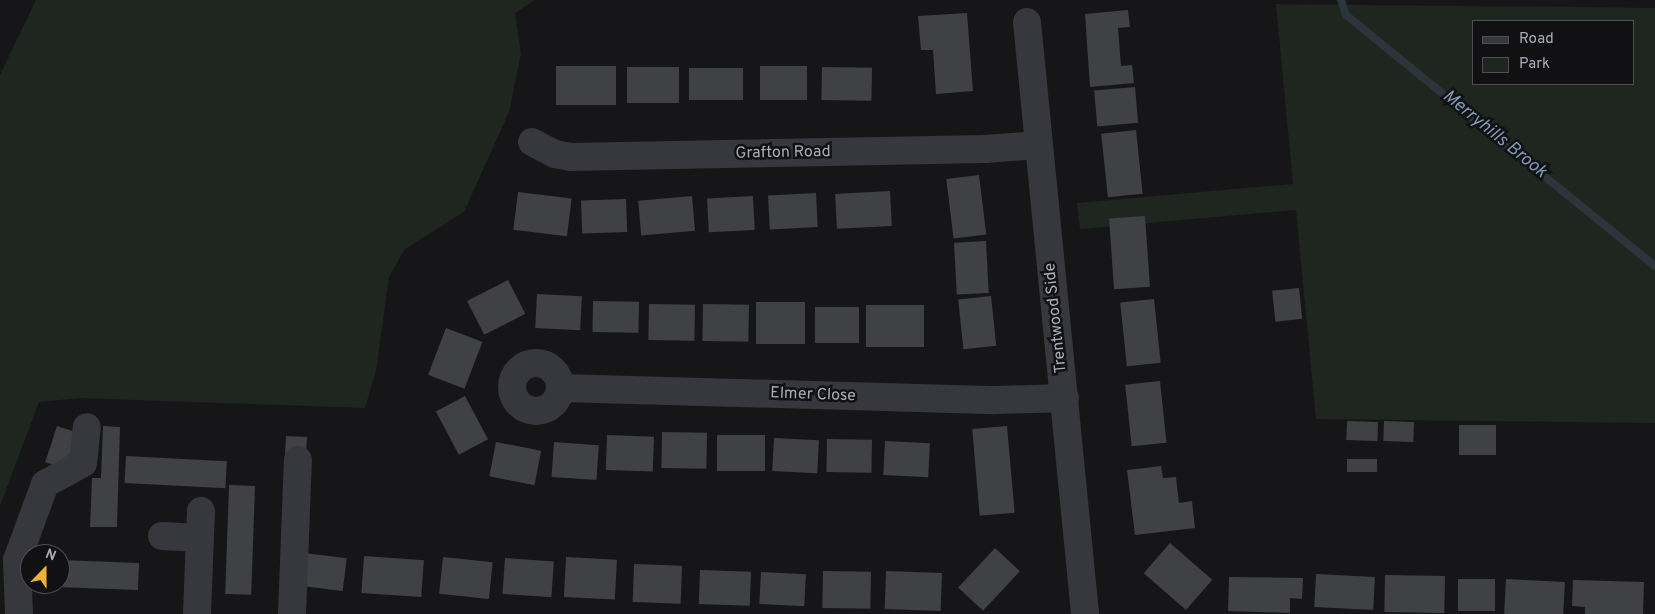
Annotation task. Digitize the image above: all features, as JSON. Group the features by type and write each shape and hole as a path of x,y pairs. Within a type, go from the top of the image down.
{"street":[{"name":"Trentwood Side","path":"1027,22 1085,614"},
{"name":"Grafton Road","path":"532,142 550,152 570,157 985,149 1038,145"},
{"name":"Elmer Close","path":"561,388 996,400 1065,398"},
{"path":"19,614 18,560 20,551 45,484 83,463 87,427"},
{"path":"292,614 298,460"},
{"path":"197,614 201,511"},
{"path":"162,536 200,538"}],"green space":[{"path":"36,0 535,0 515,13 521,54 509,112 464,212 405,249 389,277 376,371 365,408 80,398 39,402 0,506 0,75"},
{"path":"1276,4 1655,8 1655,423 1316,419 1296,210 1080,229 1077,203 1293,184"}],"building":[{"path":"1128,10 1130,27 1118,28 1121,66 1132,65 1134,83 1090,87 1085,14"},
{"path":"967,13 973,91 936,94 933,50 921,50 918,16"},
{"path":"556,66 616,66 616,105 556,105"},
{"path":"760,66 807,66 807,100 760,100"},
{"path":"627,67 679,67 679,103 627,103"},
{"path":"822,67 872,68 871,101 821,100"},
{"path":"689,68 743,68 743,100 689,100"},
{"path":"1135,87 1138,123 1097,126 1094,91"},
{"path":"1136,130 1143,194 1108,197 1101,134"},
{"path":"979,175 986,235 954,239 946,179"},
{"path":"890,191 892,226 837,229 835,194"},
{"path":"518,192 572,199 567,236 513,230"},
{"path":"816,193 818,227 770,229 768,196"},
{"path":"692,196 695,231 641,236 638,201"},
{"path":"753,196 755,230 709,232 707,198"},
{"path":"626,199 627,232 582,234 581,201"},
{"path":"1145,216 1150,287 1114,289 1109,219"},
{"path":"986,241 989,293 957,295 954,243"},
{"path":"508,280 525,314 484,335 467,301"},
{"path":"1299,288 1302,319 1275,322 1272,291"},
{"path":"537,294 582,296 580,330 535,328"},
{"path":"991,296 996,346 963,349 958,299"},
{"path":"1154,299 1161,363 1127,366 1120,303"},
{"path":"593,301 639,302 638,333 592,332"},
{"path":"756,302 805,302 805,344 756,344"},
{"path":"649,304 695,305 694,341 648,340"},
{"path":"703,304 749,305 748,342 702,341"},
{"path":"866,305 924,305 924,347 866,347"},
{"path":"815,307 859,307 859,343 815,343"},
{"path":"446,328 482,342 464,389 428,375"},
{"path":"1160,381 1166,443 1132,446 1125,385"},
{"path":"465,396 488,439 459,455 436,411"},
{"path":"1347,421 1378,422 1377,441 1346,440"},
{"path":"1384,421 1414,422 1413,442 1383,441"},
{"path":"1459,425 1496,425 1496,455 1459,455"},
{"path":"57,426 78,433 66,469 45,462"},
{"path":"103,426 120,427 117,527 90,527 92,478 101,478"},
{"path":"1007,426 1015,513 980,516 972,429"},
{"path":"662,432 707,433 706,469 661,468"},
{"path":"607,435 654,437 653,472 606,470"},
{"path":"717,435 765,435 765,471 717,471"},
{"path":"286,436 307,437 306,455 285,454"},
{"path":"774,438 819,440 817,473 772,471"},
{"path":"827,439 872,440 871,473 826,472"},
{"path":"885,441 930,443 928,477 883,475"},
{"path":"496,442 541,451 534,485 489,476"},
{"path":"554,442 599,445 596,480 552,477"},
{"path":"126,456 227,461 225,488 125,483"},
{"path":"1347,459 1377,459 1377,472 1347,472"},
{"path":"1161,466 1163,478 1176,477 1179,503 1192,501 1195,528 1135,535 1127,470"},
{"path":"229,485 255,486 251,595 225,594"},
{"path":"1170,543 1212,580 1186,610 1144,573"},
{"path":"995,548 1020,571 983,611 958,587"},
{"path":"304,553 347,558 343,591 300,586"},
{"path":"364,556 424,560 421,597 361,593"},
{"path":"443,557 493,562 489,599 439,594"},
{"path":"566,557 617,560 615,600 564,597"},
{"path":"505,558 554,561 551,597 502,594"},
{"path":"70,560 139,563 138,590 70,587"},
{"path":"634,564 682,566 681,604 633,602"},
{"path":"700,570 751,572 750,606 699,604"},
{"path":"823,571 871,572 870,609 822,608"},
{"path":"886,571 942,573 941,611 885,609"},
{"path":"761,572 806,574 804,606 759,604"},
{"path":"1316,574 1375,577 1373,610 1314,607"},
{"path":"1385,575 1445,576 1444,613 1384,612"},
{"path":"1229,577 1303,578 1302,599 1290,598 1290,613 1228,611"},
{"path":"1458,579 1495,579 1495,611 1458,611"},
{"path":"1506,579 1565,582 1563,614 1504,614"},
{"path":"1573,580 1644,582 1643,614 1585,614 1585,607 1572,606"}],"waterway":[{"name":"Merryhills Brook","path":"1341,0 1346,15 1655,266"}]}
